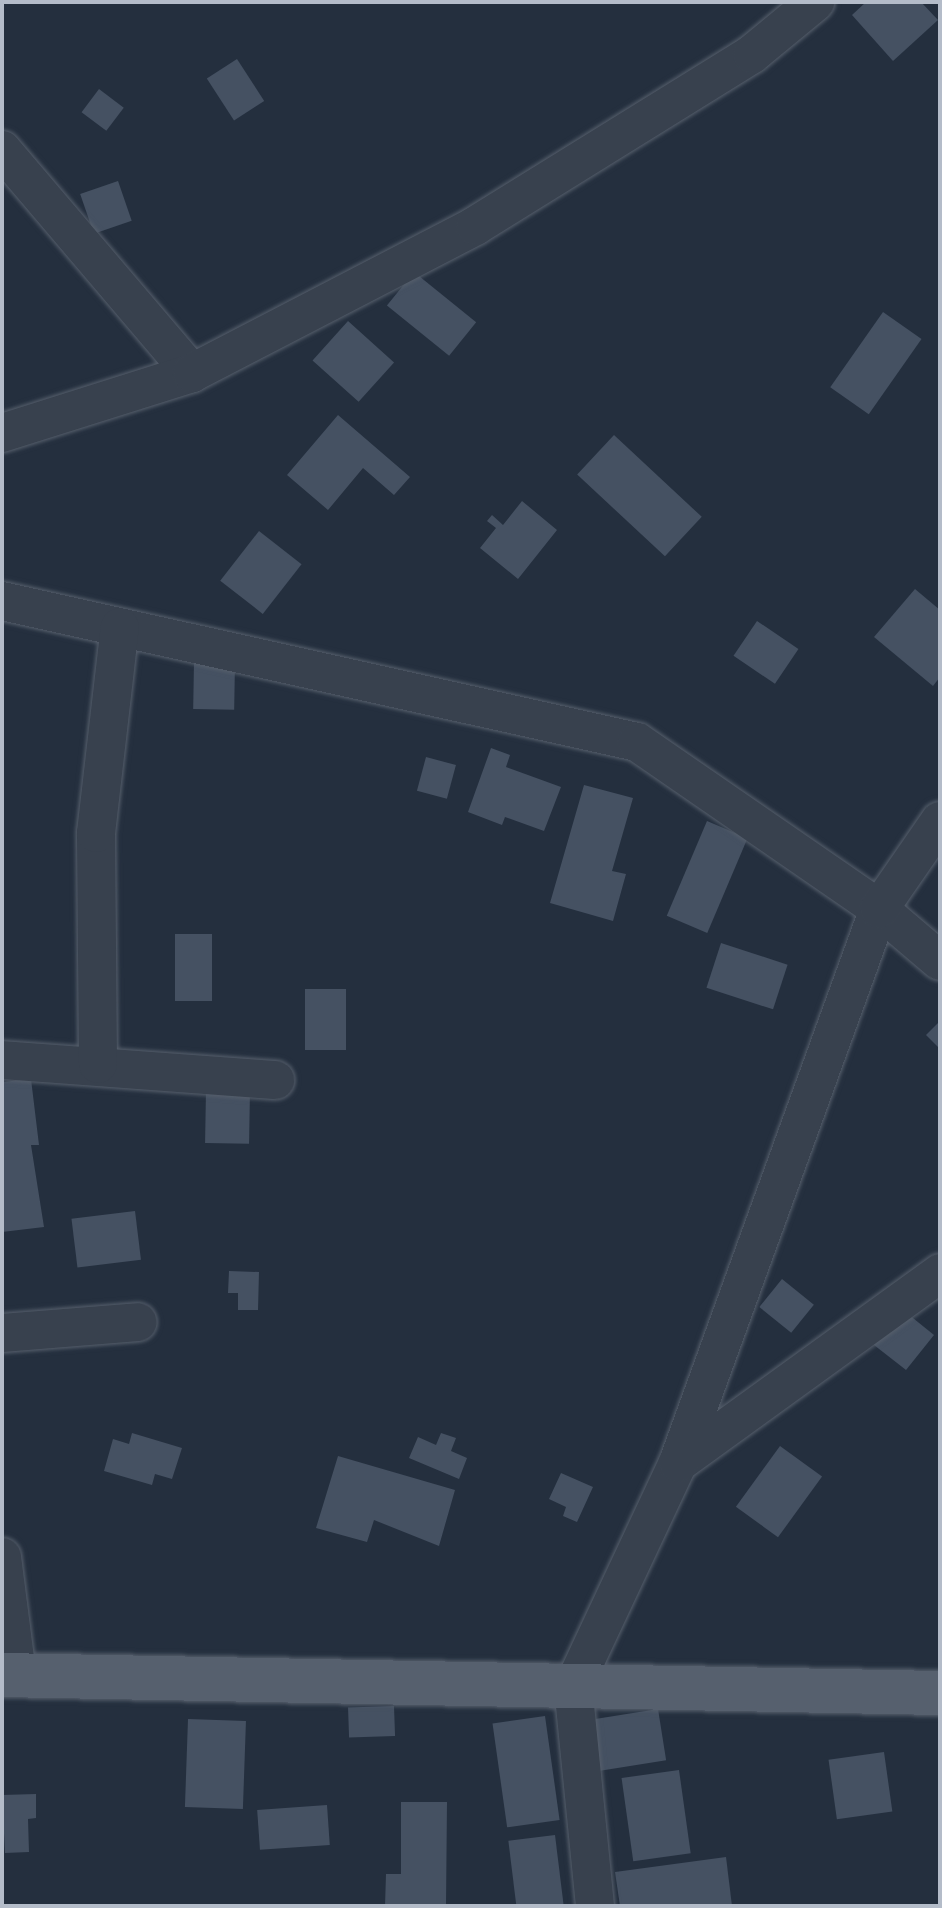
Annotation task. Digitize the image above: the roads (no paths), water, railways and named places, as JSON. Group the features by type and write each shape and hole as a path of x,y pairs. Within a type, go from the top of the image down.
{"main road":[{"path":"9,1675 940,1693"}],"street":[{"path":"2,433 192,373 475,226 752,54 815,2"},
{"path":"2,150 192,373"},
{"path":"2,601 637,742 879,909 940,961"},
{"path":"98,1064 96,833 120,627"},
{"path":"595,1906 573,1687 678,1463 879,909 940,821"},
{"path":"2,1060 98,1064 275,1080"},
{"path":"678,1463 940,1273"},
{"path":"2,1333 138,1322"},
{"path":"2,1557 9,1675"}]}
